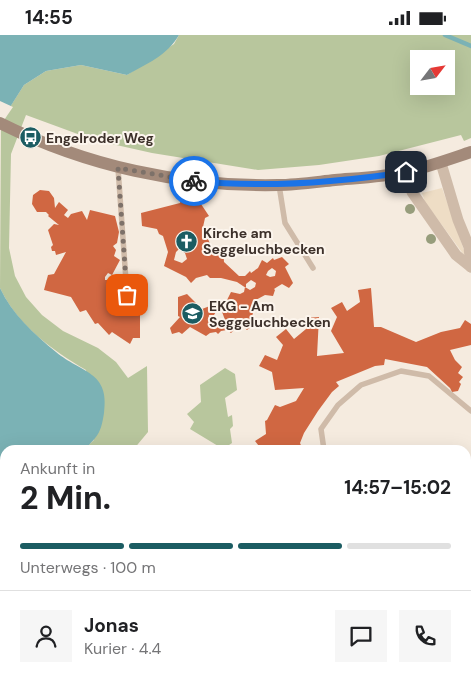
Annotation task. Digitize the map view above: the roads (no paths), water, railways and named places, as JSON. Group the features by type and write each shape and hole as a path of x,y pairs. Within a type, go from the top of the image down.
{"street":[{"path":"0,123 25,136 72,154 118,168 228,185 280,185 406,172 441,163 471,152"},
{"path":"441,163 458,220 469,247 471,267"},
{"path":"406,172 412,192 456,255 471,267"}],"lane":[{"path":"118,168 127,295"},
{"path":"280,185 285,223 313,268"},
{"path":"323,445 321,429 338,405 361,385 401,371 429,376 471,411"}],"water":[{"path":"0,35 179,35 162,54 127,75 81,65 46,71 24,85 0,123"},
{"path":"0,288 17,315 32,331 65,359 84,369 98,381 103,389 105,399 102,425 99,433 88,445 0,445"}],"waterway":[{"path":"445,35 471,46"}],"place":[{"name":"Engelroder Weg","path":"30,138"},
{"name":"Kirche am Seggeluchbecken","path":"187,241"},
{"name":"EKG - Am Seggeluchbecken","path":"193,314"}]}
